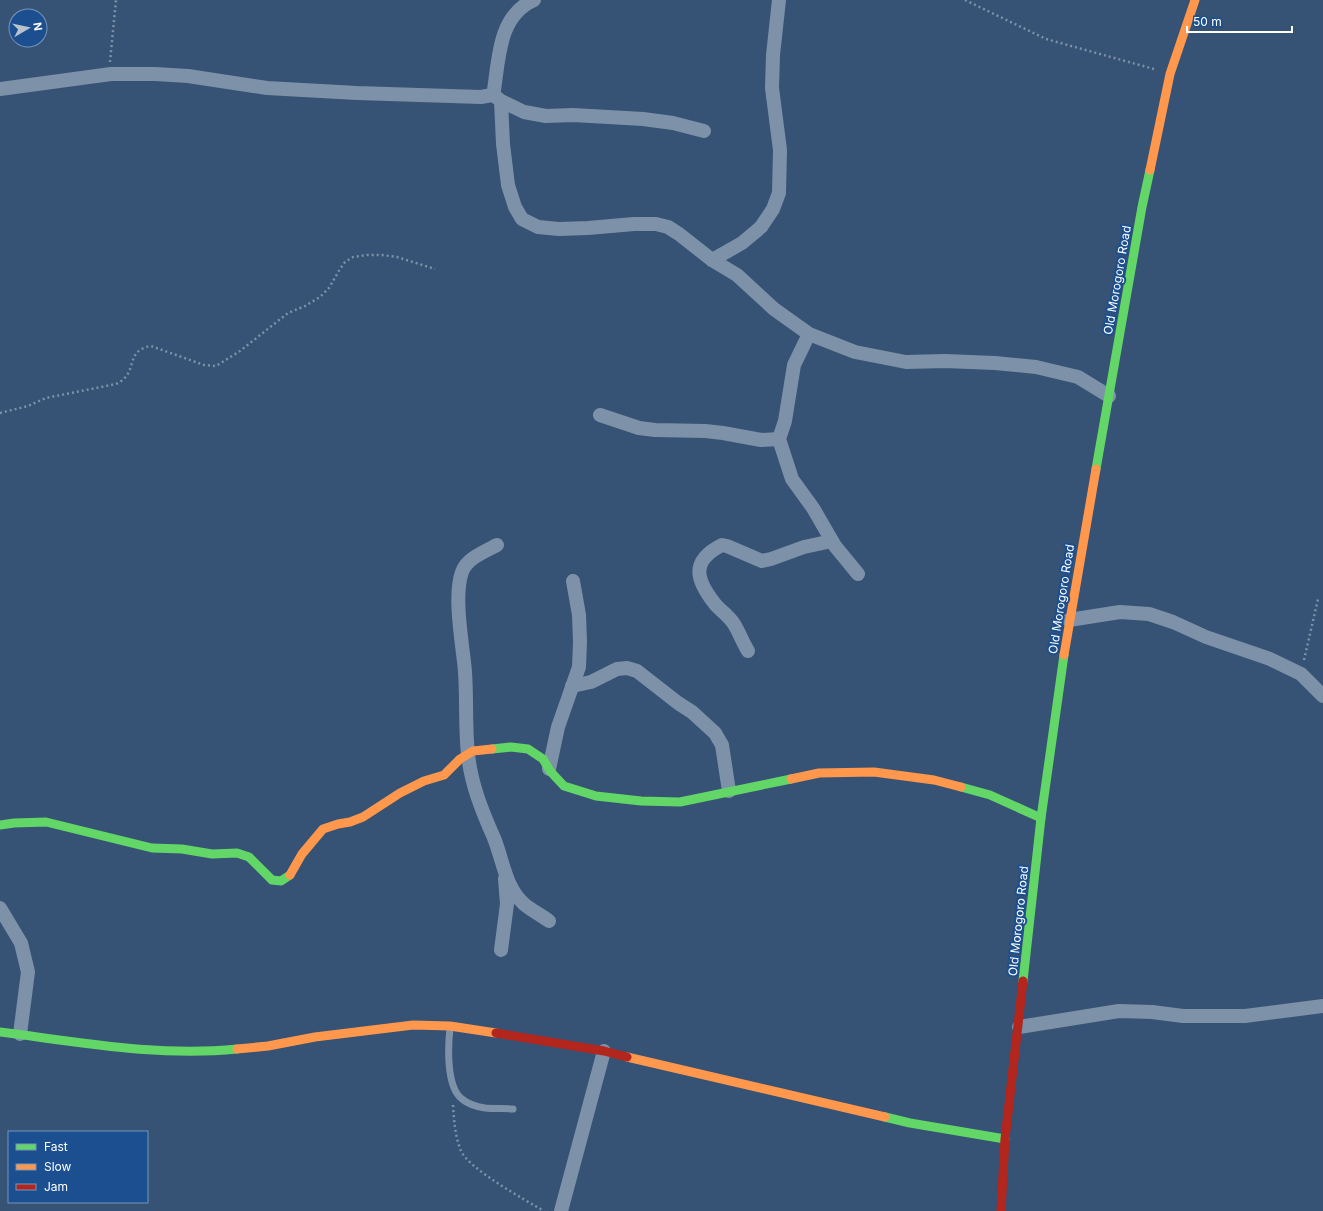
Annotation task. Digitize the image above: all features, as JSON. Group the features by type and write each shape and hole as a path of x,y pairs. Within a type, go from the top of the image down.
{"street":[{"path":"534,0 524,4 515,13 507,25 500,47 496,98 508,185 515,207 522,219 538,227 559,229 634,224 656,224 668,227 712,260 737,275 774,309 809,334 855,352 906,362 945,360 1036,367 1078,377 1109,396"},
{"path":"712,260 742,243 760,227 773,209 779,193 780,150 772,88 773,56 779,0"},
{"name":"Old Morogoro Road","path":"1001,1211 1005,1139 1041,818 1069,620 1142,207 1170,74 1195,0"},
{"path":"0,89 111,74 155,74 188,76 268,88 496,98 524,112 546,116 574,115 643,119 673,123 704,131"},
{"path":"809,334 794,365 785,421 779,439 792,479 813,508 832,541 858,574"},
{"path":"600,415 639,428 655,430 723,432 761,440 779,439"},
{"path":"748,651 734,625 715,603 705,587 699,570 705,557 722,545 762,561 804,547 832,541"},
{"path":"497,545 468,562 462,572 459,584 459,616 465,673 468,755 476,795 494,839 505,873 518,898 524,904 549,921"},
{"path":"549,769 558,727 580,667 579,615 573,581"},
{"path":"1069,620 1120,612 1149,614 1173,622 1206,637 1270,659 1301,674 1323,696"},
{"path":"572,686 592,682 617,669 627,668 637,671 692,712 715,733 722,745 729,791"},
{"path":"0,826 14,823 46,822 152,848 182,849 212,854 237,853 249,857 272,880 281,881 290,877 302,854 323,829 364,817 400,793 424,781 444,775 460,759 473,752 482,749 511,746 528,749 543,759 549,769 564,786 596,796 641,801 680,802 819,773 874,772 934,780 990,795 1041,818"},
{"path":"501,950 507,904 505,873"},
{"path":"0,908 21,943 28,972 20,1034"},
{"path":"1018,1027 1120,1011 1152,1012 1183,1016 1245,1016 1323,1006"},
{"path":"0,1032 128,1049 228,1050 268,1046 315,1037 413,1025 450,1026 604,1051 910,1123 1005,1139"},
{"path":"561,1211 604,1051"}],"lane":[{"path":"450,1026 448,1052 450,1074 461,1098 485,1108 513,1108"}],"path":[{"path":"111,74 110,61 116,0"},
{"path":"965,0 1046,39 1170,74"},
{"path":"0,414 28,406 46,398 116,384 123,381 129,374 134,357 143,347 151,346 204,365 216,366 240,351 288,313 305,306 320,297 330,288 345,262 353,257 375,255 397,257 435,270"},
{"path":"1301,674 1318,599"},
{"path":"452,1097 456,1137 462,1153 490,1178 544,1211"}],"traffic: fast":[{"path":"1096,469 1142,207 1150,170"},
{"path":"1023,981 1041,818 1064,655"},
{"path":"492,749 511,747 528,749 543,759 550,771 564,786 596,796 641,801 680,802 791,779"},
{"path":"961,787 990,795 1041,818"},
{"path":"0,825 46,822 152,848 182,849 212,854 237,853 249,857 272,880 281,881 290,875"},
{"path":"0,1032 148,1050 207,1051 237,1049"},
{"path":"885,1117 910,1123 1005,1139"}],"traffic: slow":[{"path":"1150,170 1170,74 1195,0"},
{"path":"1064,655 1096,469"},
{"path":"290,875 302,854 323,829 363,817 400,793 424,781 444,775 460,759 473,751 492,749"},
{"path":"791,779 819,773 874,772 934,780 961,787"},
{"path":"237,1049 268,1046 315,1037 413,1025 450,1026 496,1033"},
{"path":"627,1057 885,1117"}],"traffic: jam":[{"path":"1001,1211 1005,1139 1023,981"},
{"path":"496,1033 604,1051 627,1057"}]}
